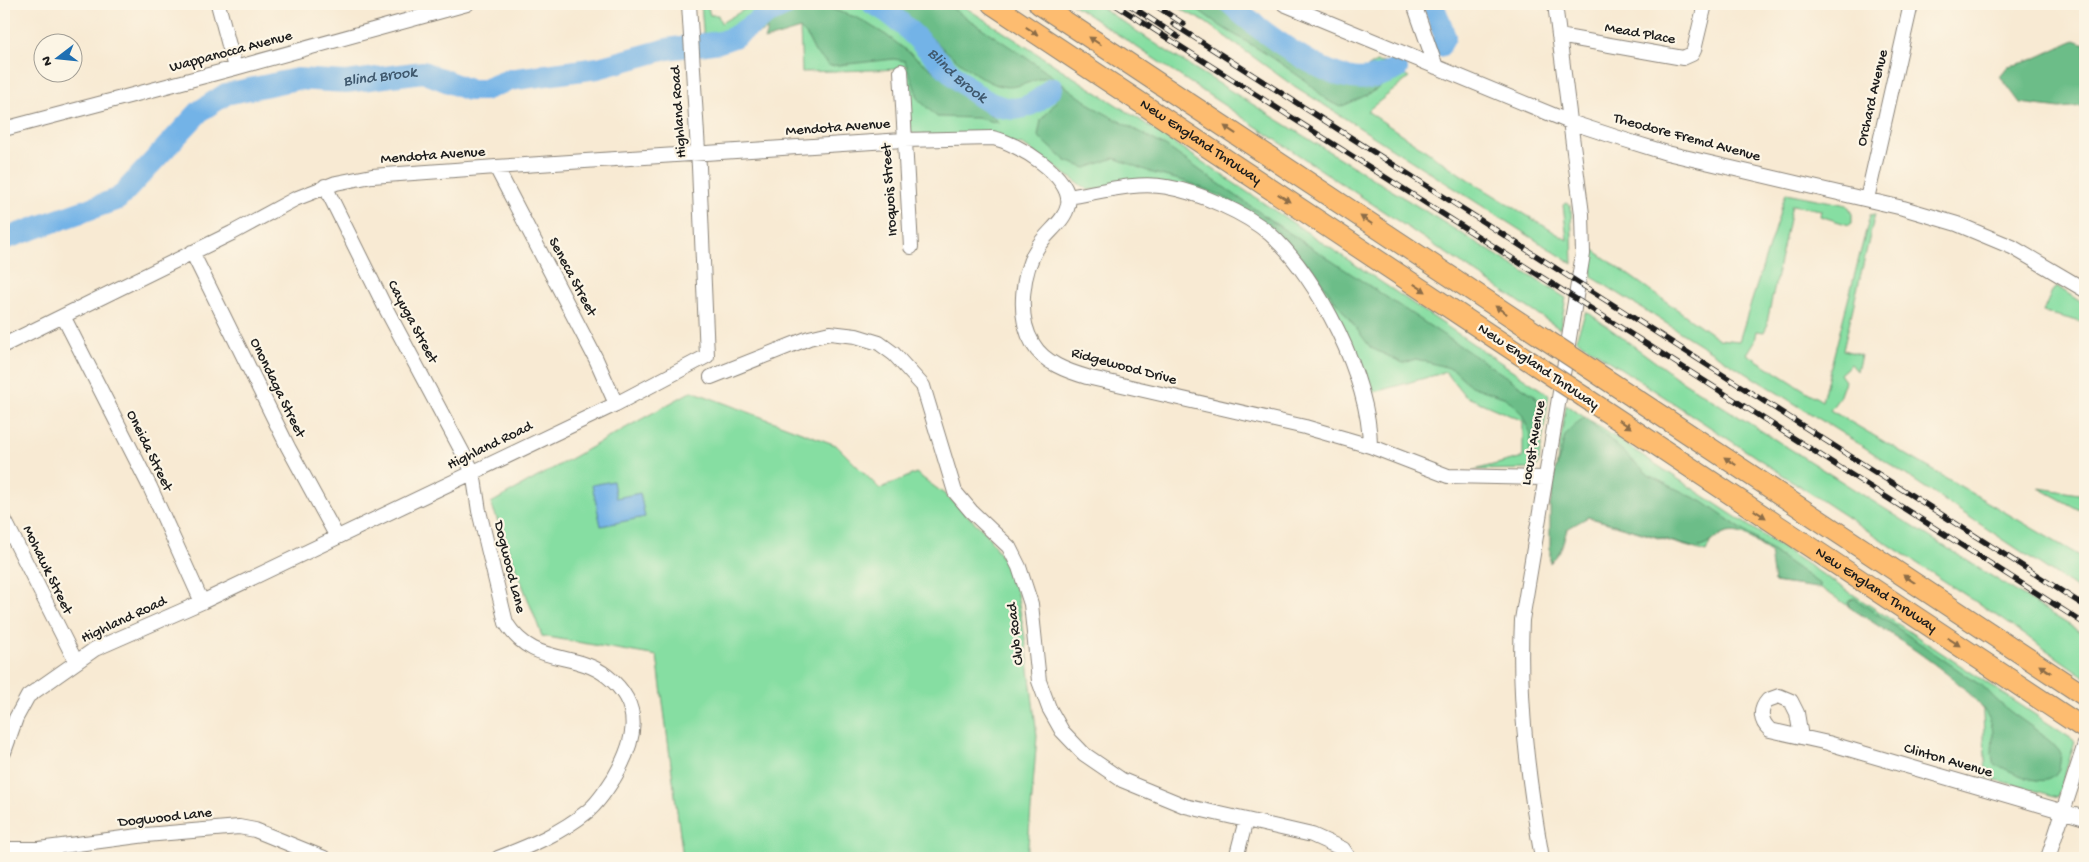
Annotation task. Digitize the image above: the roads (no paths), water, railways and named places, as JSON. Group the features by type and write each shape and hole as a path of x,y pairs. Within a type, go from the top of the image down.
{"highway":[{"name":"New England Thruway","path":"992,4 2085,729"},
{"name":"New England Thruway","path":"1039,4 2085,696"}],"street":[{"path":"218,4 236,68"},
{"name":"Wappanocca Avenue","path":"4,128 236,68 467,4"},
{"name":"Theodore Fremd Avenue","path":"1284,4 1570,122 1667,153 1930,215 1983,234 2038,261 2085,290"},
{"path":"1414,4 1436,67"},
{"name":"Locust Avenue","path":"1542,858 1529,781 1520,661 1522,620 1583,254 1582,214 1555,4"},
{"name":"Mead Place","path":"1559,36 1683,58 1692,54 1694,50 1705,4"},
{"name":"Orchard Avenue","path":"1867,199 1911,4"},
{"name":"Highland Road","path":"4,752 16,718 28,696 95,650 202,602 616,404 707,356 694,77 689,10"},
{"name":"Iroquois Street","path":"901,70 903,140 911,247"},
{"path":"903,140 980,138 1004,141 1053,172 1065,186 1069,197 1136,186 1167,187 1197,195 1239,214 1266,231 1303,273 1337,329 1350,358 1362,398 1369,427 1370,446"},
{"name":"Mendota Avenue","path":"4,345 295,199 325,186 372,176 903,140"},
{"name":"Seneca Street","path":"496,167 596,358 616,404"},
{"name":"Cayuga Street","path":"325,186 384,305 473,472"},
{"name":"Ridgewood Drive","path":"1069,197 1068,207 1063,216 1033,255 1024,290 1024,307 1028,334 1033,344 1048,360 1062,368 1087,377 1264,416 1370,446 1448,476 1545,478"},
{"name":"Onondaga Street","path":"192,252 288,447 336,537"},
{"name":"Oneida Street","path":"63,316 150,487 202,602"},
{"name":"Club Road","path":"711,377 809,338 830,333 856,336 878,343 894,354 923,386 955,492 971,511 1009,547 1019,567 1031,604 1038,681 1049,708 1062,731 1084,754 1122,780 1185,806 1312,835 1343,849 1349,858"},
{"name":"Dogwood Lane","path":"473,472 478,511 501,608 506,623 514,636 533,650 584,665 606,675 621,689 629,702 632,716 632,739 625,760 590,810 558,832 498,858"},
{"name":"Mohawk Street","path":"4,519 76,662"},
{"name":"Clinton Avenue","path":"1802,737 2085,818"},
{"path":"2048,858 2084,747"},
{"path":"1236,858 1246,820"},
{"name":"Dogwood Lane","path":"4,849 43,854 146,835 240,828 255,830 324,858"}],"water":[{"path":"613,481 616,498 640,493 645,517 601,526 592,485"}],"waterway":[{"name":"Blind Brook","path":"4,239 118,199 200,111 226,94 297,79 346,82 423,72 469,90 484,90 509,80 598,68 667,49 720,42 734,37 771,12 788,4"},
{"name":"Blind Brook","path":"873,4 890,14 908,29 964,84 983,99 1001,107 1020,108 1033,103 1052,88"},
{"name":"Blind Brook","path":"1231,4 1271,37 1305,59 1338,75 1364,79 1397,69"},
{"name":"Blind Brook","path":"1433,4 1445,37 1440,46"}],"railway":[{"path":"1114,4 2085,624"},
{"path":"1128,4 1178,37"},
{"path":"1153,4 1184,24"},
{"path":"1173,24 2085,606"}]}
